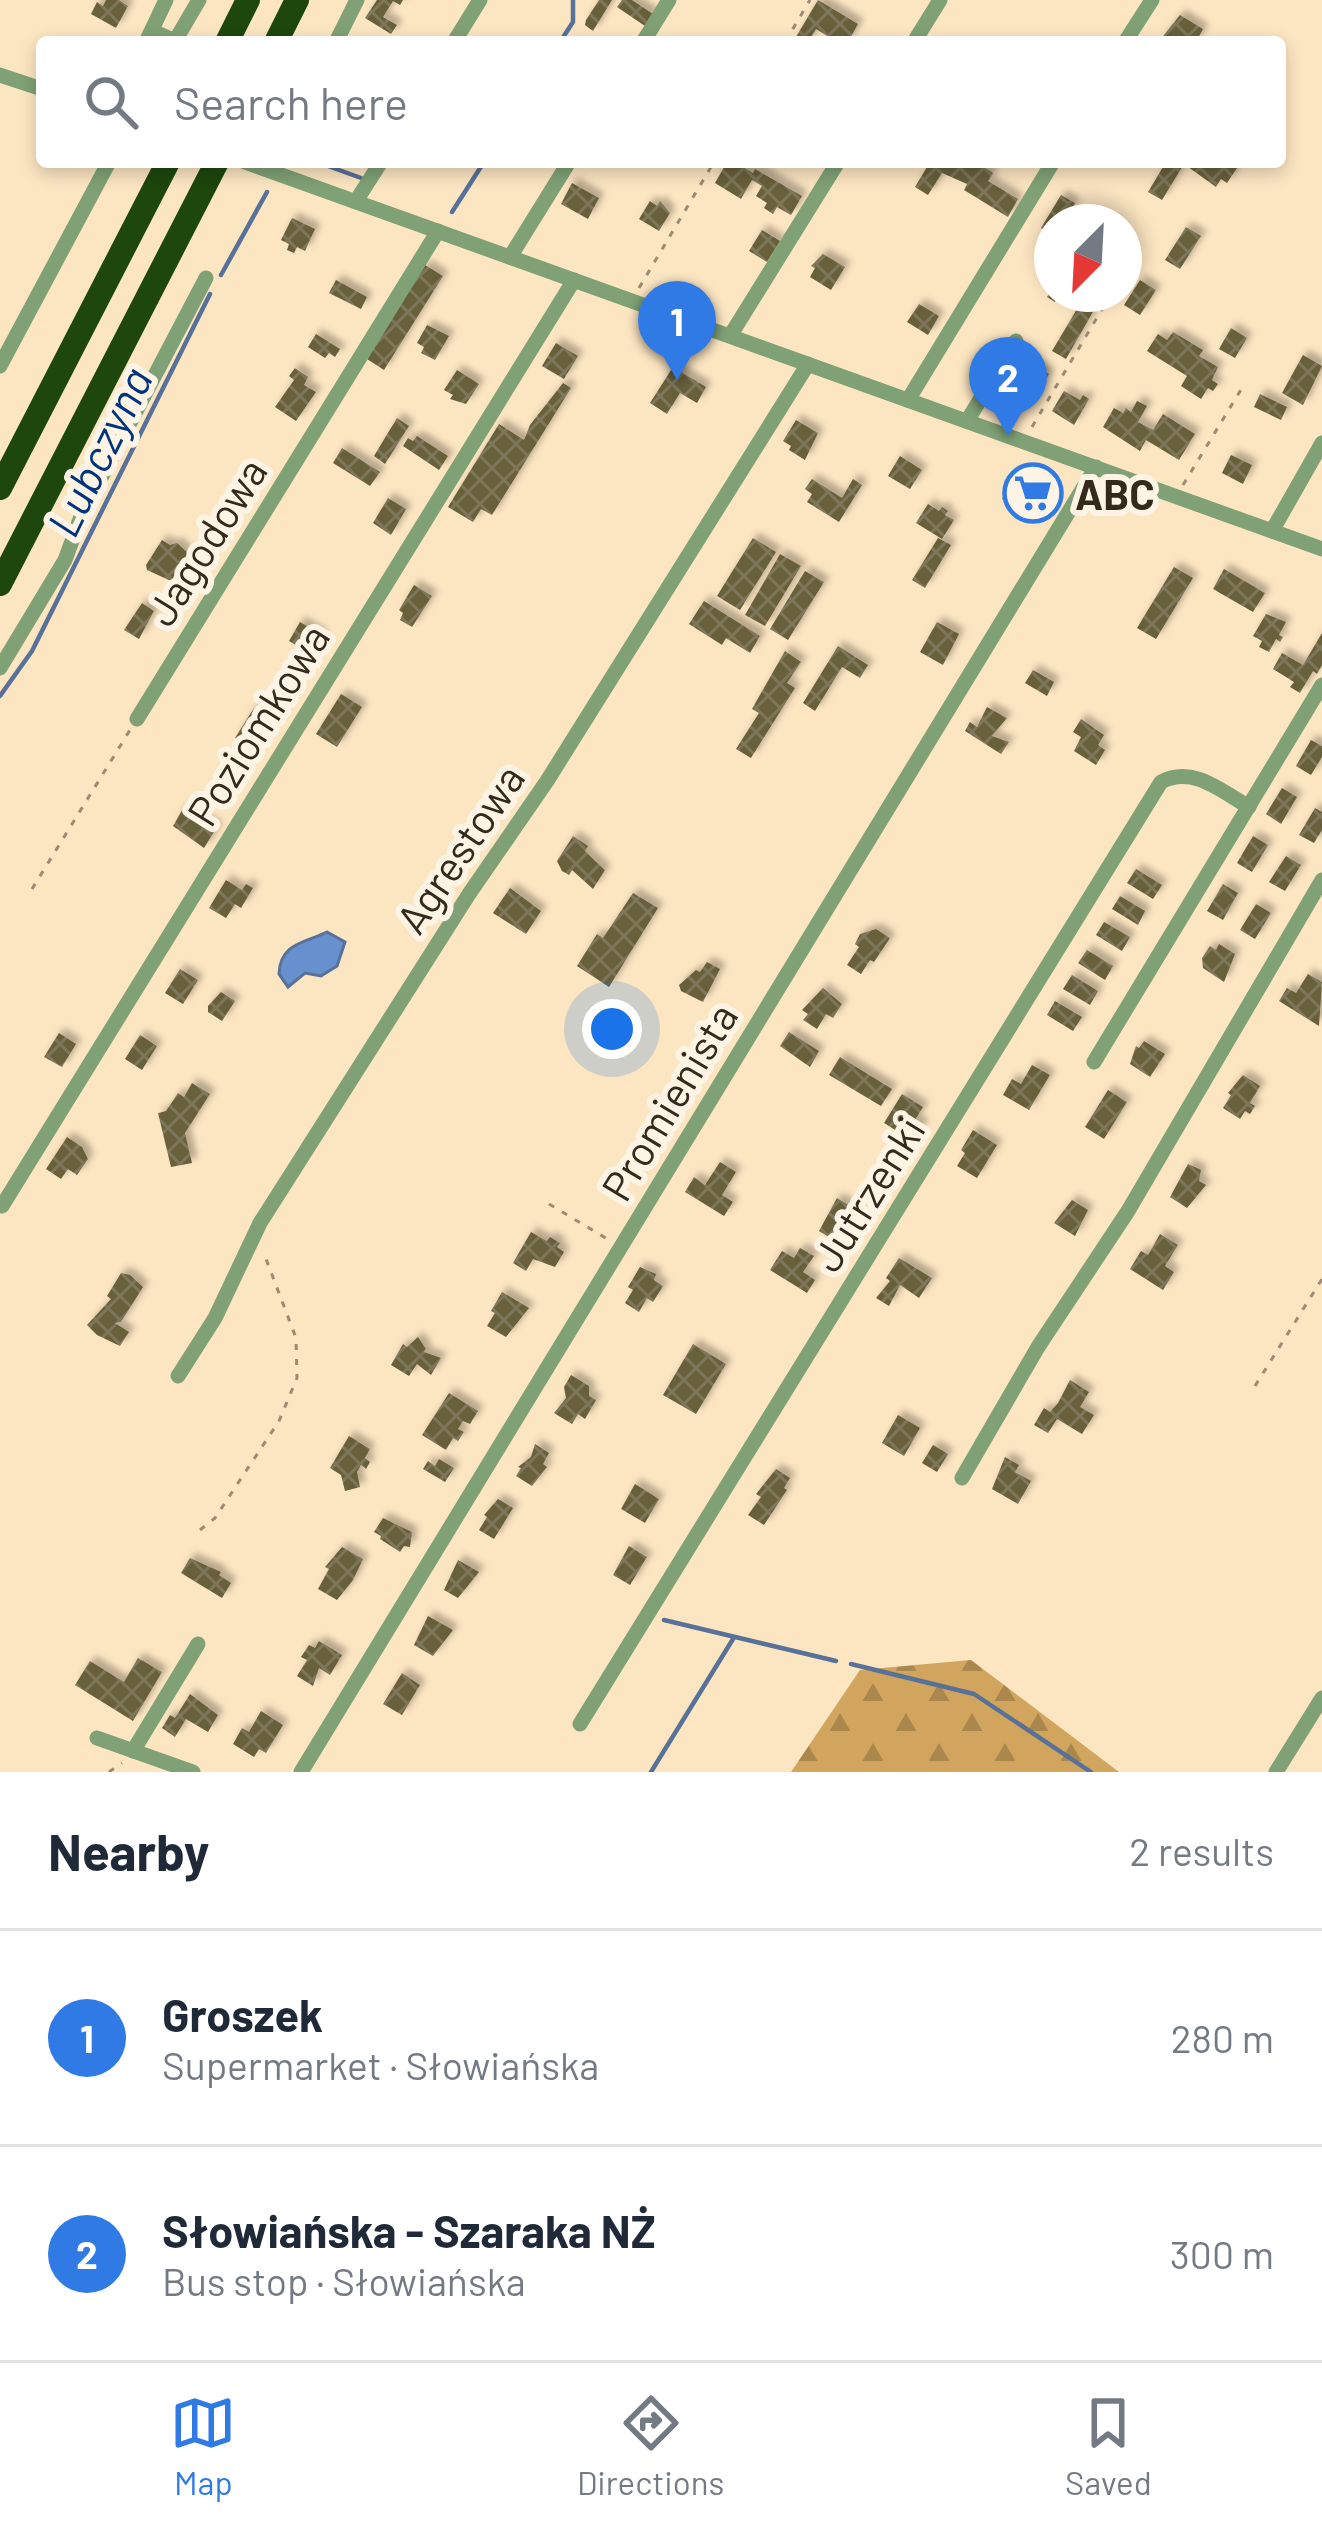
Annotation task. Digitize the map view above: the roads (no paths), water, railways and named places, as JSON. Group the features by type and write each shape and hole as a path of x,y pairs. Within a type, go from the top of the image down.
{"highway":[{"path":"230,36 248,0"},
{"path":"279,36 297,0"},
{"path":"0,488 166,168"},
{"path":"0,584 214,168"}],"street":[{"path":"149,36 166,0"},
{"path":"178,36 199,0"},
{"path":"339,36 357,0"},
{"path":"458,36 480,0"},
{"path":"647,36 669,0"},
{"path":"918,36 940,0"},
{"path":"1129,36 1152,0"},
{"path":"0,75 36,87"},
{"path":"0,366 106,168"},
{"path":"263,168 1322,549"},
{"path":"295,179 298,168"},
{"path":"356,201 376,168"},
{"path":"510,256 565,168"},
{"path":"730,336 834,168"},
{"path":"908,400 1049,168"},
{"name":"Jagodowa","path":"137,718 438,231"},
{"path":"0,668 65,560 82,514 206,278"},
{"name":"Poziomkowa","path":"2,1206 574,280"},
{"path":"967,421 1016,341"},
{"name":"Agrestowa","path":"178,1376 215,1318 260,1223 469,894 547,781 808,364"},
{"path":"1272,531 1322,443"},
{"name":"Promienista","path":"301,1772 1096,467"},
{"path":"1094,1062 1322,686"},
{"name":"Jutrzenki","path":"580,1724 1161,782 1191,775 1249,807"},
{"path":"962,1478 1038,1347 1128,1211 1322,880"},
{"path":"134,1751 198,1644"},
{"path":"1276,1772 1322,1698"},
{"path":"97,1738 193,1772"}],"water":[{"path":"327,932 345,942 337,966 321,976 305,973 288,987 279,974 284,956"}],"waterway":[{"name":"Lubczyna","path":"564,36 573,22 573,0"},
{"name":"Lubczyna","path":"334,168 361,178"},
{"name":"Lubczyna","path":"452,212 480,168"},
{"name":"Lubczyna","path":"221,275 267,192"},
{"name":"Lubczyna","path":"0,696 32,651 210,294"},
{"path":"664,1620 836,1661"},
{"path":"651,1772 733,1639"},
{"path":"851,1664 974,1694 1091,1772"}],"place":[{"name":"Groszek","path":"677,380"},
{"name":"Słowiańska - Szaraka NŻ","path":"1008,436"},
{"name":"ABC","path":"1033,493"}]}
